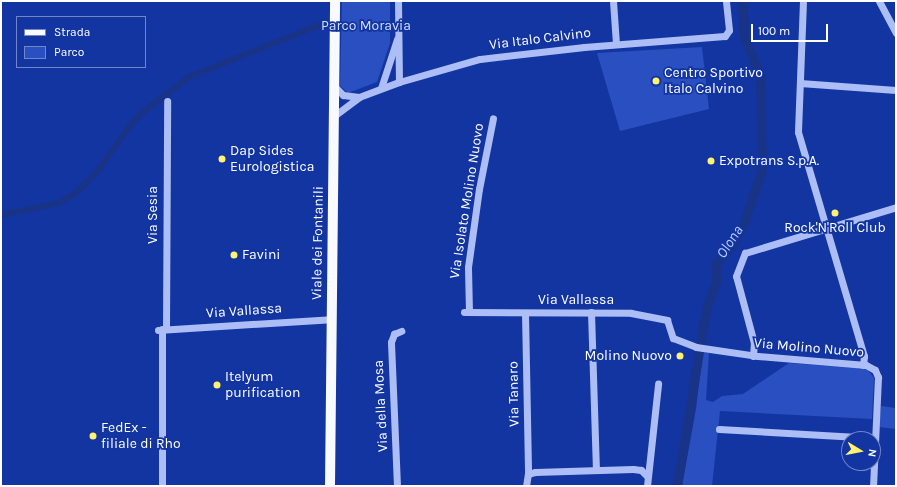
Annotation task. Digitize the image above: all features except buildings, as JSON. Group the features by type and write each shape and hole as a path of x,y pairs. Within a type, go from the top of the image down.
{"main road":[{"name":"Viale dei Fontanili","path":"330,486 335,1"}],"street":[{"path":"398,1 397,39 399,82"},
{"path":"613,1 616,44"},
{"name":"Via Italo Calvino","path":"334,116 360,97 381,88 480,59 728,33 726,1"},
{"path":"803,1 798,132 864,356 863,364"},
{"path":"879,1 896,32"},
{"path":"381,88 397,39"},
{"path":"800,83 896,90"},
{"path":"334,86 343,95 360,97"},
{"name":"Via Sesia","path":"162,486 162,329 167,101"},
{"name":"Via Isolato Molino Nuovo","path":"466,312 468,267 479,189 493,118"},
{"path":"753,356 754,343 736,279 740,260 751,250 896,206"},
{"name":"Via Vallassa","path":"466,312 631,313 665,319 668,321 673,338"},
{"path":"591,312 596,470"},
{"name":"Via Tanaro","path":"525,313 528,474 526,486"},
{"name":"Via Vallassa","path":"162,329 331,319"},
{"name":"Via della Mosa","path":"397,486 391,345 392,336 401,331"},
{"name":"Via Molino Nuovo","path":"673,338 696,348 753,356 863,364 873,368 878,377 875,431"},
{"path":"646,486 646,475 658,384"},
{"path":"719,429 841,436"},
{"path":"528,474 535,472 638,469 646,475"},
{"name":"Via Molino Nuovo","path":"873,486 874,471"}],"green space":[{"name":"Parco Moravia","path":"390,1 390,43 377,82 348,93 340,86 342,2"},
{"name":"Centro Sportivo Italo Calvino","path":"702,47 709,109 620,131 597,53"},
{"path":"703,352 709,353 706,400 713,402 722,396 743,394 789,363 867,369 874,378 872,419 720,411 712,486 682,486 696,409"},
{"path":"881,406 896,408 896,429 879,427"}],"waterway":[{"name":"Olona","path":"677,486 706,309 716,282 716,264 733,244 745,220 762,169 760,76 744,36 742,1"},
{"path":"1,215 59,203 76,193 97,172 129,127 141,114 189,77 327,22"}],"place":[{"name":"Centro Sportivo Italo Calvino","path":"656,81"},
{"name":"Dap Sides Eurologistica","path":"222,159"},
{"name":"Expotrans S.p.A.","path":"711,161"},
{"name":"Rock'N'Roll Club","path":"835,213"},
{"name":"Favini","path":"234,255"},
{"name":"Molino Nuovo","path":"680,356"},
{"name":"Itelyum purification","path":"217,385"},
{"name":"FedEx - filiale di Rho","path":"93,436"}]}
